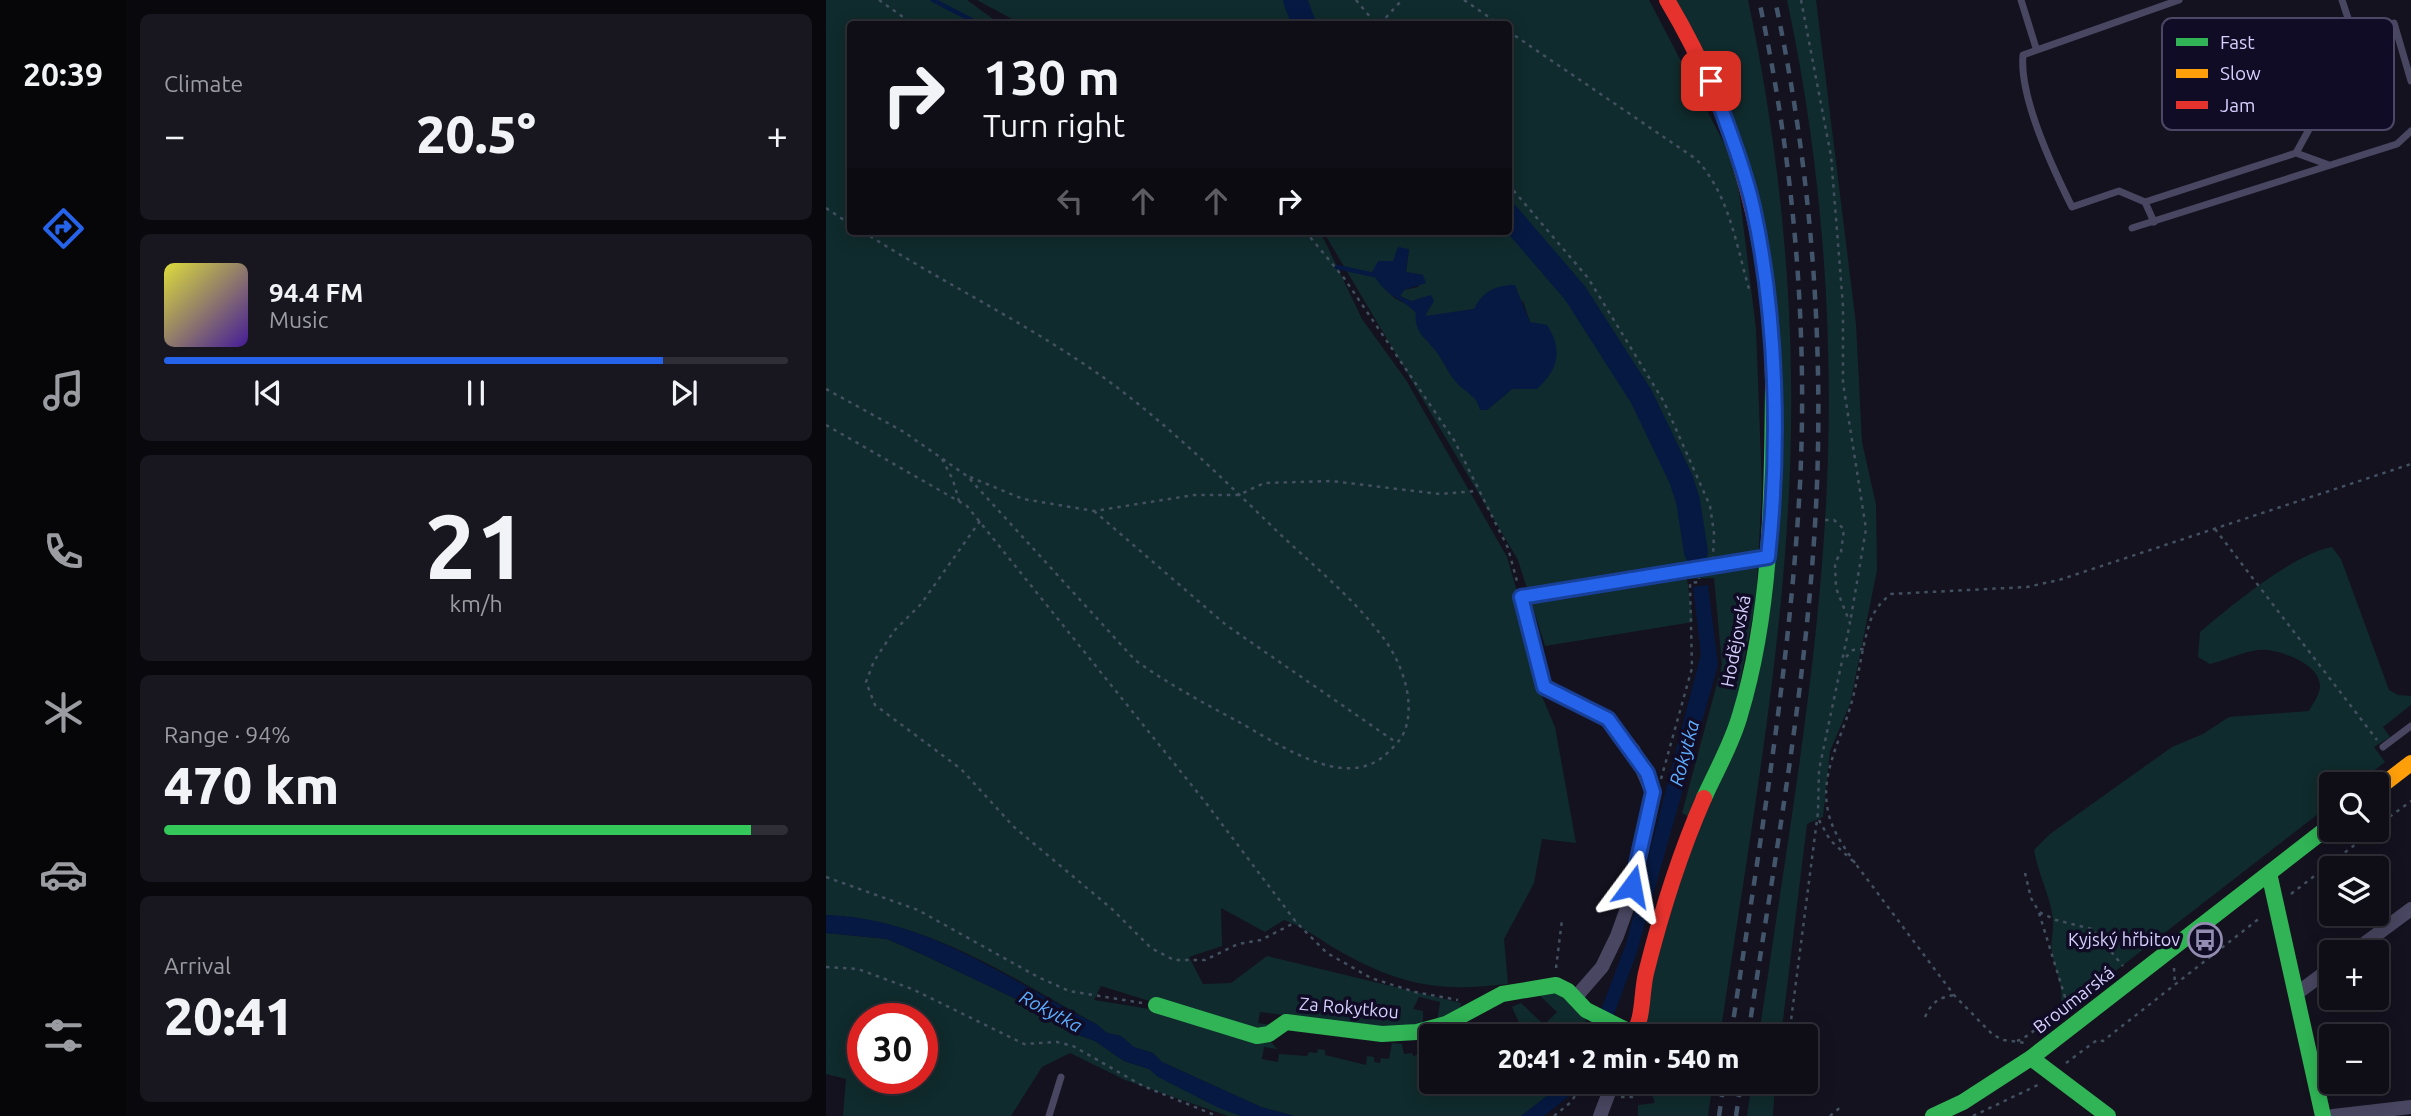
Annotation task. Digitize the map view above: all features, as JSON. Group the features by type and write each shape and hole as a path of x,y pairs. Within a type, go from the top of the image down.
{"street":[{"name":"Hodějovská","path":"1637,1024 1643,1008 1644,977 1678,858 1740,717 1759,635 1772,515 1773,347 1766,278 1753,205 1734,143 1694,45 1667,0"},
{"path":"1521,597 1544,687 1608,719 1634,751 1647,773 1653,792 1626,911 1617,936 1602,967 1575,998"},
{"path":"2389,780 2411,763"},
{"name":"Broumarská","path":"1933,1116 1974,1095 2036,1054 2319,834"},
{"path":"2269,873 2323,1116"},
{"path":"2369,940 2411,909"},
{"path":"2297,994 2319,977"},
{"path":"1556,985 1594,1014 1616,1024"},
{"name":"Za Rokytkou","path":"1156,1005 1264,1036 1286,1022 1382,1034 1417,1032 1446,1024 1502,994 1556,985"},
{"path":"2036,1054 2054,1075 2108,1116"},
{"path":"1600,1116 1607,1096"},
{"path":"2333,1116 2411,1107"}],"lane":[{"path":"2021,0 2036,48"},
{"path":"2179,0 2036,48 2023,55 2021,72 2052,167 2072,207 2119,191 2145,202 2296,153 2330,165"},
{"path":"2342,0 2348,18"},
{"path":"2394,23 2411,81"},
{"path":"2296,153 2309,130"},
{"path":"2132,228 2397,144 2411,131"},
{"path":"2145,202 2154,222"},
{"path":"1521,597 1768,557"},
{"path":"2383,747 2411,726"},
{"path":"1049,1116 1061,1077"}],"path":[{"path":"878,0 909,21"},
{"path":"1356,0 1375,21"},
{"path":"1381,21 1402,0"},
{"path":"1464,0 1495,21"},
{"path":"1791,1024 1818,812 1819,770 1844,661 1866,529 1843,383 1843,306 1831,156 1801,0"},
{"path":"1512,34 1696,159 1721,192 1751,295"},
{"path":"1512,189 1588,278 1664,402 1710,506 1714,533 1712,566"},
{"path":"826,208 847,222"},
{"path":"868,235 907,260 992,304 1106,379 1170,428 1335,587 1388,645 1410,701 1405,732 1378,762 1361,769 1329,765 1309,760 1168,685 1135,660 967,475"},
{"path":"1308,235 1344,278 1454,440 1507,548 1521,597"},
{"path":"826,389 904,432 967,475 1023,499 1094,511 1194,495 1239,495 1264,483 1331,481 1440,494 1477,491"},
{"path":"826,425 959,501 980,521 1296,922 1326,953 1371,978 1478,1005"},
{"path":"941,457 953,480 959,501"},
{"path":"2036,1054 2026,1043 1998,1038 1954,995 1855,863 1836,835 1827,810 1833,750 1850,708 1872,618 1880,603 1891,594 2027,587 2215,529 2411,464"},
{"path":"1094,511 1226,625 1397,743"},
{"path":"1822,520 1841,523 1844,530 1841,552 1835,563 1836,588 1850,623"},
{"path":"980,521 921,604 894,631 874,661 866,682 875,705 961,769 1014,827 1112,909 1152,948 1174,960 1205,960 1238,944 1261,940 1296,922"},
{"path":"2215,529 2383,747"},
{"path":"1653,792 1658,788 1692,668 1690,583 1699,582"},
{"path":"1844,661 1853,650 1864,649"},
{"path":"2389,818 2411,801"},
{"path":"1818,812 1819,822 1830,840 1855,863"},
{"path":"1973,1116 2054,1075 2066,1062 2096,1040 2103,1041 2357,842"},
{"path":"2025,873 2065,997 2064,1007"},
{"path":"826,877 918,910 1069,991 1156,1005"},
{"path":"2039,912 2056,920 2092,929 2133,979"},
{"path":"1556,985 1555,956 1562,920"},
{"path":"826,967 858,969 912,989 1024,1045 1057,1042 1073,1046 1143,1086 1217,1116"},
{"path":"2173,968 2175,985"},
{"path":"1925,1017 1931,1004 1954,995"},
{"path":"1554,1116 1576,1094"},
{"path":"1607,1096 1632,1097 1635,1094"},
{"path":"1830,1116 1842,1106"}],"green space":[{"path":"826,0 967,0 996,21 847,21 847,235 1322,235 1362,319 1406,380 1507,557 1528,629 1538,687 1555,727 1576,843 1542,839 1534,883 1504,939 1508,984 1441,986 1403,979 1363,963 1284,920 1265,932 1221,908 1222,946 1189,957 1203,984 1231,983 1267,956 1461,1003 1460,1008 1437,1022 1440,1002 1419,997 1413,1009 1423,1011 1423,1024 1384,1027 1260,1012 1258,1023 1271,1025 1268,1030 1172,1008 1101,986 1094,1000 1156,1010 1272,1043 1277,1049 1264,1047 1262,1059 1278,1062 1279,1054 1307,1056 1309,1052 1317,1053 1318,1049 1325,1050 1325,1055 1366,1065 1367,1056 1374,1057 1374,1062 1380,1063 1381,1058 1389,1059 1392,1043 1402,1044 1404,1054 1419,1054 1419,1094 1549,1094 1521,1116 1294,1116 1261,1107 1162,1062 1153,1053 1133,1047 1121,1036 1107,1033 1096,1024 967,953 899,927 864,919 826,915"},
{"path":"977,0 1649,0 1736,166 1756,329 1762,487 1756,600 1734,713 1691,818 1682,813 1722,665 1714,578 1687,579 1693,622 1545,646 1518,560 1325,235 1512,235 1512,21 1016,21","holes":["1409,249 1406,272 1423,275 1418,287 1404,290 1400,296 1411,301 1424,317 1523,301 1530,322 1537,389 1512,389 1487,410 1460,385 1450,374 1414,310 1389,292"]},
{"path":"1676,0 1748,0 1779,185 1790,326 1790,456 1779,623 1758,789 1722,1024 1640,1024 1674,894 1766,638 1769,259"},
{"path":"1787,0 1816,0 1856,324 1862,442 1876,505 1877,570 1850,704 1830,751 1823,817 1807,824 1782,1024 1761,1024 1809,692 1827,484 1828,363 1822,241 1809,120"},
{"path":"2332,547 2341,559 2389,690 2398,695 2411,696 2411,705 2383,727 2390,737 2374,747 2385,762 2372,772 2319,772 2319,813 2056,1017 2061,992 2052,949 2053,920 2034,850 2050,834 2172,747 2203,734 2229,717 2309,711 2318,696 2318,678 2305,664 2286,654 2258,650 2210,664 2198,657 2200,632 2281,570"},
{"path":"826,933 887,939 926,956 1022,1002 1073,1033 1095,1041 1124,1061 1149,1069 1205,1101 1241,1116 1228,1116 1125,1080 1070,1053 1042,1067 1011,1116 843,1116 846,1079 826,1074"},
{"path":"1552,988 1584,1016 1587,1024 1545,1024 1557,1012 1539,995"},
{"path":"1521,1003 1543,1024 1520,1024 1512,1007"},
{"path":"1652,1094 1711,1094 1708,1116 1638,1116 1638,1105 1655,1103"},
{"path":"1750,1094 1774,1094 1773,1116 1747,1116"}],"water":[{"path":"1398,247 1409,249 1406,272 1423,275 1426,283 1404,290 1400,296 1411,301 1431,295 1434,301 1425,316 1474,309 1491,290 1515,285 1530,322 1547,325 1555,343 1557,351 1554,367 1544,382 1537,389 1512,389 1487,410 1480,410 1473,397 1456,382 1419,331 1416,313 1388,292 1372,272 1378,261 1393,261"},
{"path":"1708,585 1718,665 1637,952 1610,1024 1596,1024 1626,944 1701,654 1693,587"},
{"path":"826,915 899,927 933,939 999,971 1096,1024 1107,1033 1121,1036 1134,1047 1153,1053 1162,1062 1261,1107 1294,1116 1241,1116 1219,1108 1158,1077 1149,1069 1124,1061 1095,1041 1073,1033 1022,1002 926,956 887,939 826,933"},
{"path":"1549,1094 1570,1094 1544,1116 1521,1116"}],"waterway":[{"path":"933,0 973,21"},
{"name":"Rokytka","path":"1295,0 1303,21"},
{"name":"Rokytka","path":"1512,220 1575,293 1641,396 1681,479 1688,501 1696,552"},
{"path":"1337,267 1374,275"}],"railway":[{"path":"1733,1024 1789,623 1802,423 1800,302 1789,180 1759,0"},
{"path":"1750,1024 1799,692 1817,484 1818,362 1811,241 1797,120 1775,0"},
{"path":"1719,1116 1722,1094"},
{"path":"1736,1116 1739,1094"}],"traffic: fast":[{"path":"1704,798 1737,726 1759,635 1771,511 1773,387"},
{"path":"1933,1116 1963,1102 2031,1058 2319,834"},
{"path":"2269,873 2323,1116"},
{"path":"1446,1024 1502,994 1556,985 1568,991 1586,1010 1614,1024"},
{"path":"1156,1005 1257,1036 1269,1034 1286,1022 1382,1034 1419,1031"},
{"path":"2031,1058 2108,1116"}],"traffic: slow":[{"path":"2389,780 2411,763"}],"traffic: jam":[{"path":"1667,0 1713,91 1747,186 1767,286 1773,387"},
{"path":"1638,1024 1646,973 1664,906 1704,798"}],"place":[{"name":"Kyjský hřbitov","path":"2205,940"}],"route":[{"path":"1632,886 1653,792 1647,773 1634,751 1608,719 1544,687 1538,654 1521,597 1768,557 1772,515 1773,347 1766,278 1753,205 1711,81"}]}
